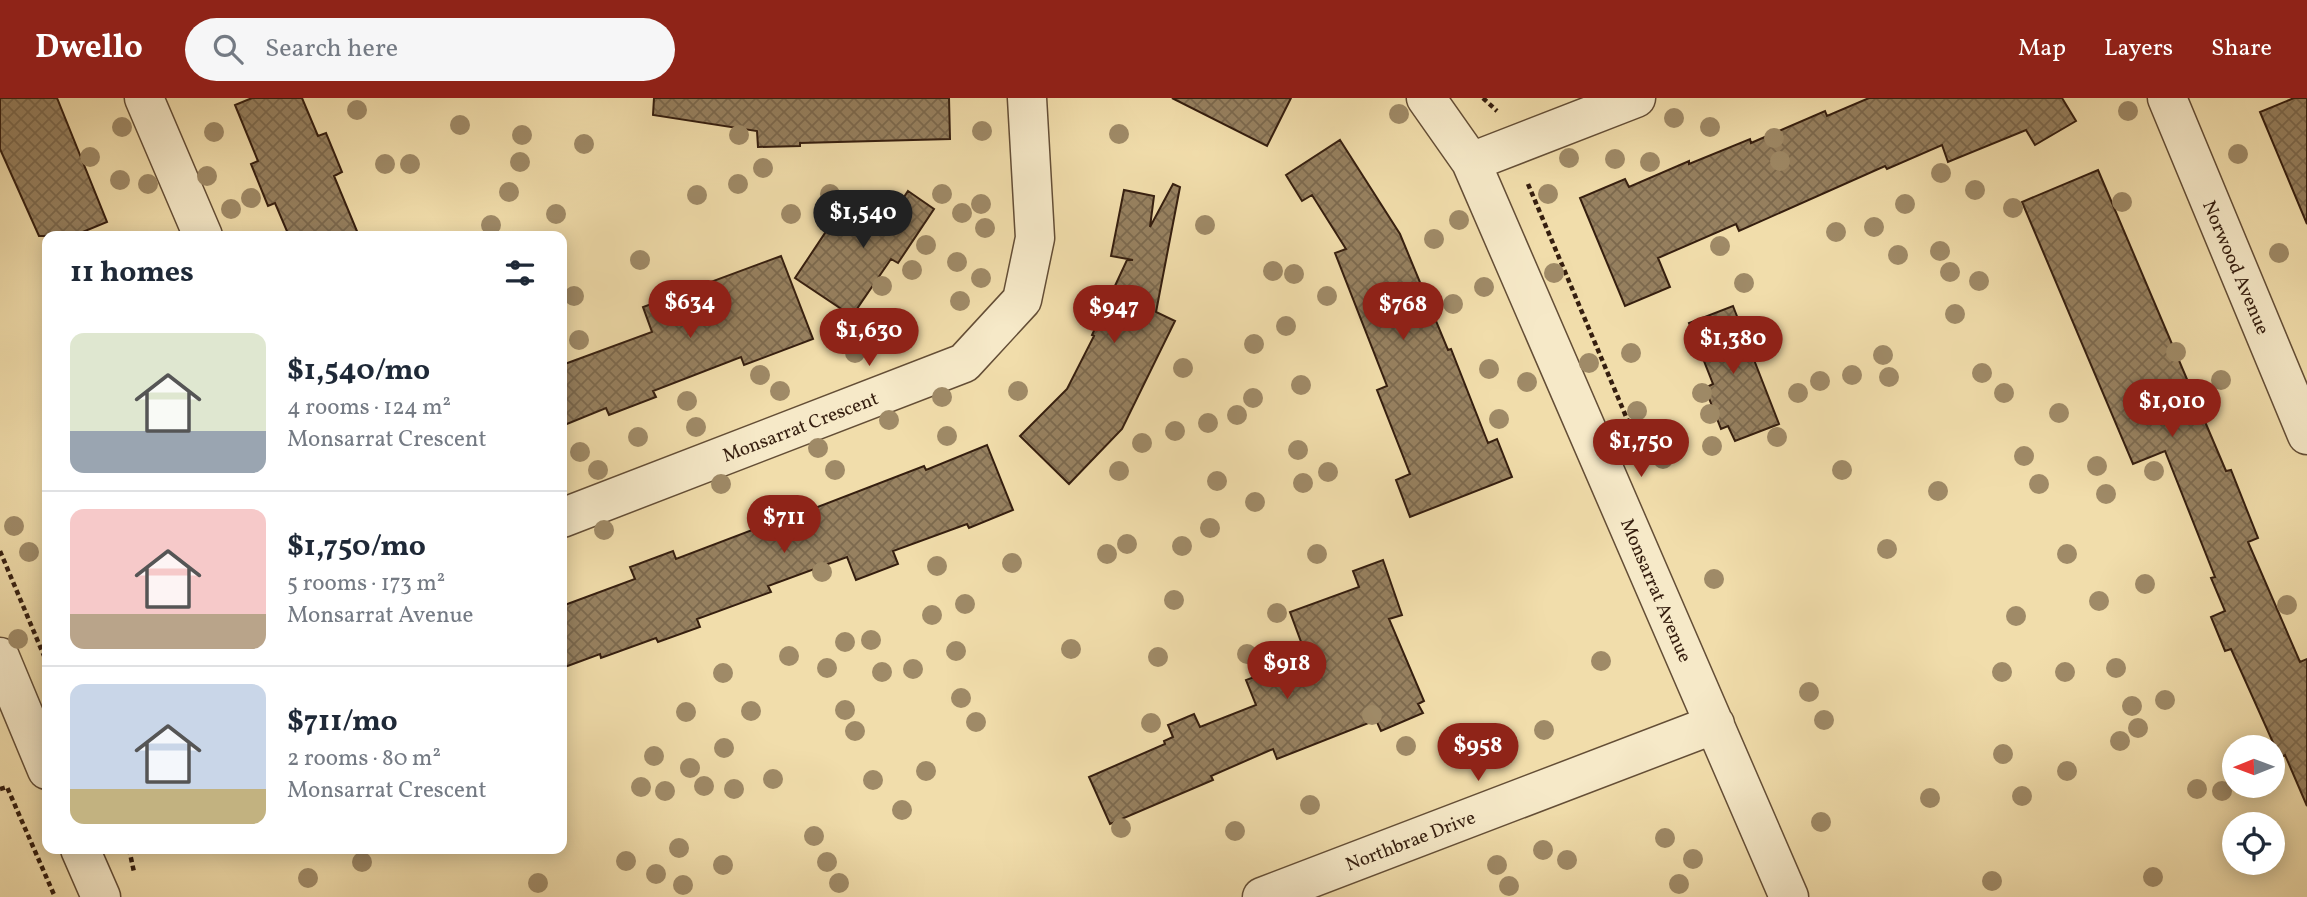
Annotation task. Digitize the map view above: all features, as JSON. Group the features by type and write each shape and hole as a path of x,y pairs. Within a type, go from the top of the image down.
{"street":[{"path":"144,98 201,231"},
{"name":"Monsarrat Crescent","path":"567,516 964,363 1022,300 1035,238 1027,98"},
{"name":"Monsarrat Avenue","path":"1426,98 1471,162 1789,897"},
{"path":"1471,162 1636,98"},
{"name":"Norwood Avenue","path":"2167,98 2307,435"},
{"path":"0,657 15,733 42,764"},
{"name":"Northbrae Drive","path":"1262,897 1715,724"},
{"path":"82,854 101,897"}],"path":[{"path":"0,551 42,651"},
{"path":"0,789 7,786 55,897"}],"building":[{"path":"0,98 57,98 107,222 85,231 42,231 42,236 39,236 0,149"},
{"path":"252,98 302,98 318,136 326,133 342,172 334,176 357,231 287,231 275,203 268,206 251,164 258,161 235,105"},
{"path":"654,98 949,98 950,139 800,143 800,146 758,147 757,131 653,115"},
{"path":"1172,98 1291,98 1267,146"},
{"path":"1869,98 2062,98 2076,121 2035,145 2026,130 1948,162 1942,145 1887,169 1885,166 1739,231 1736,224 1658,258 1670,287 1625,306 1580,198 1625,179 1629,187 1689,161 1689,164 1750,139 1751,143 1825,111 1827,116"},
{"path":"2294,98 2307,98 2307,224 2260,112"},
{"path":"1340,140 1400,234 1448,350 1451,349 1488,443 1497,439 1512,477 1410,517 1396,480 1410,474 1377,390 1387,386 1335,253 1346,249 1312,195 1302,201 1286,175"},
{"path":"2098,170 2226,471 2231,470 2258,538 2248,542 2300,662 2307,659 2307,806 2286,757 2286,735 2270,735 2231,649 2225,651 2211,617 2225,611 2211,578 2215,577 2165,451 2133,464 2022,202"},
{"path":"1173,184 1180,187 1156,312 1175,321 1122,429 1069,484 1020,436 1067,389 1094,336 1092,335 1127,260 1133,260 1111,256 1124,190 1154,196 1150,227"},
{"path":"908,191 934,209 898,263 891,259 852,316 795,278 831,224 845,234 873,193 896,209"},
{"path":"781,256 813,339 744,365 741,357 653,391 656,397 609,415 606,408 567,424 567,363 652,332 643,307"},
{"path":"1733,306 1779,424 1735,441 1728,426 1721,429 1705,388 1713,384 1689,323"},
{"path":"987,445 1013,510 969,528 967,524 893,551 898,564 856,580 847,557 768,586 771,592 697,619 700,627 658,642 656,638 601,658 600,654 567,666 567,604 635,579 630,567 673,551 676,559 755,529 753,523 799,506 802,513 924,466 926,470"},
{"path":"1383,560 1402,615 1389,619 1424,701 1418,704 1423,713 1381,731 1376,720 1277,759 1273,749 1211,776 1213,780 1110,824 1089,777 1165,744 1164,741 1173,737 1168,725 1194,714 1200,727 1256,705 1246,680 1307,658 1290,612 1359,587 1353,571"}]}
